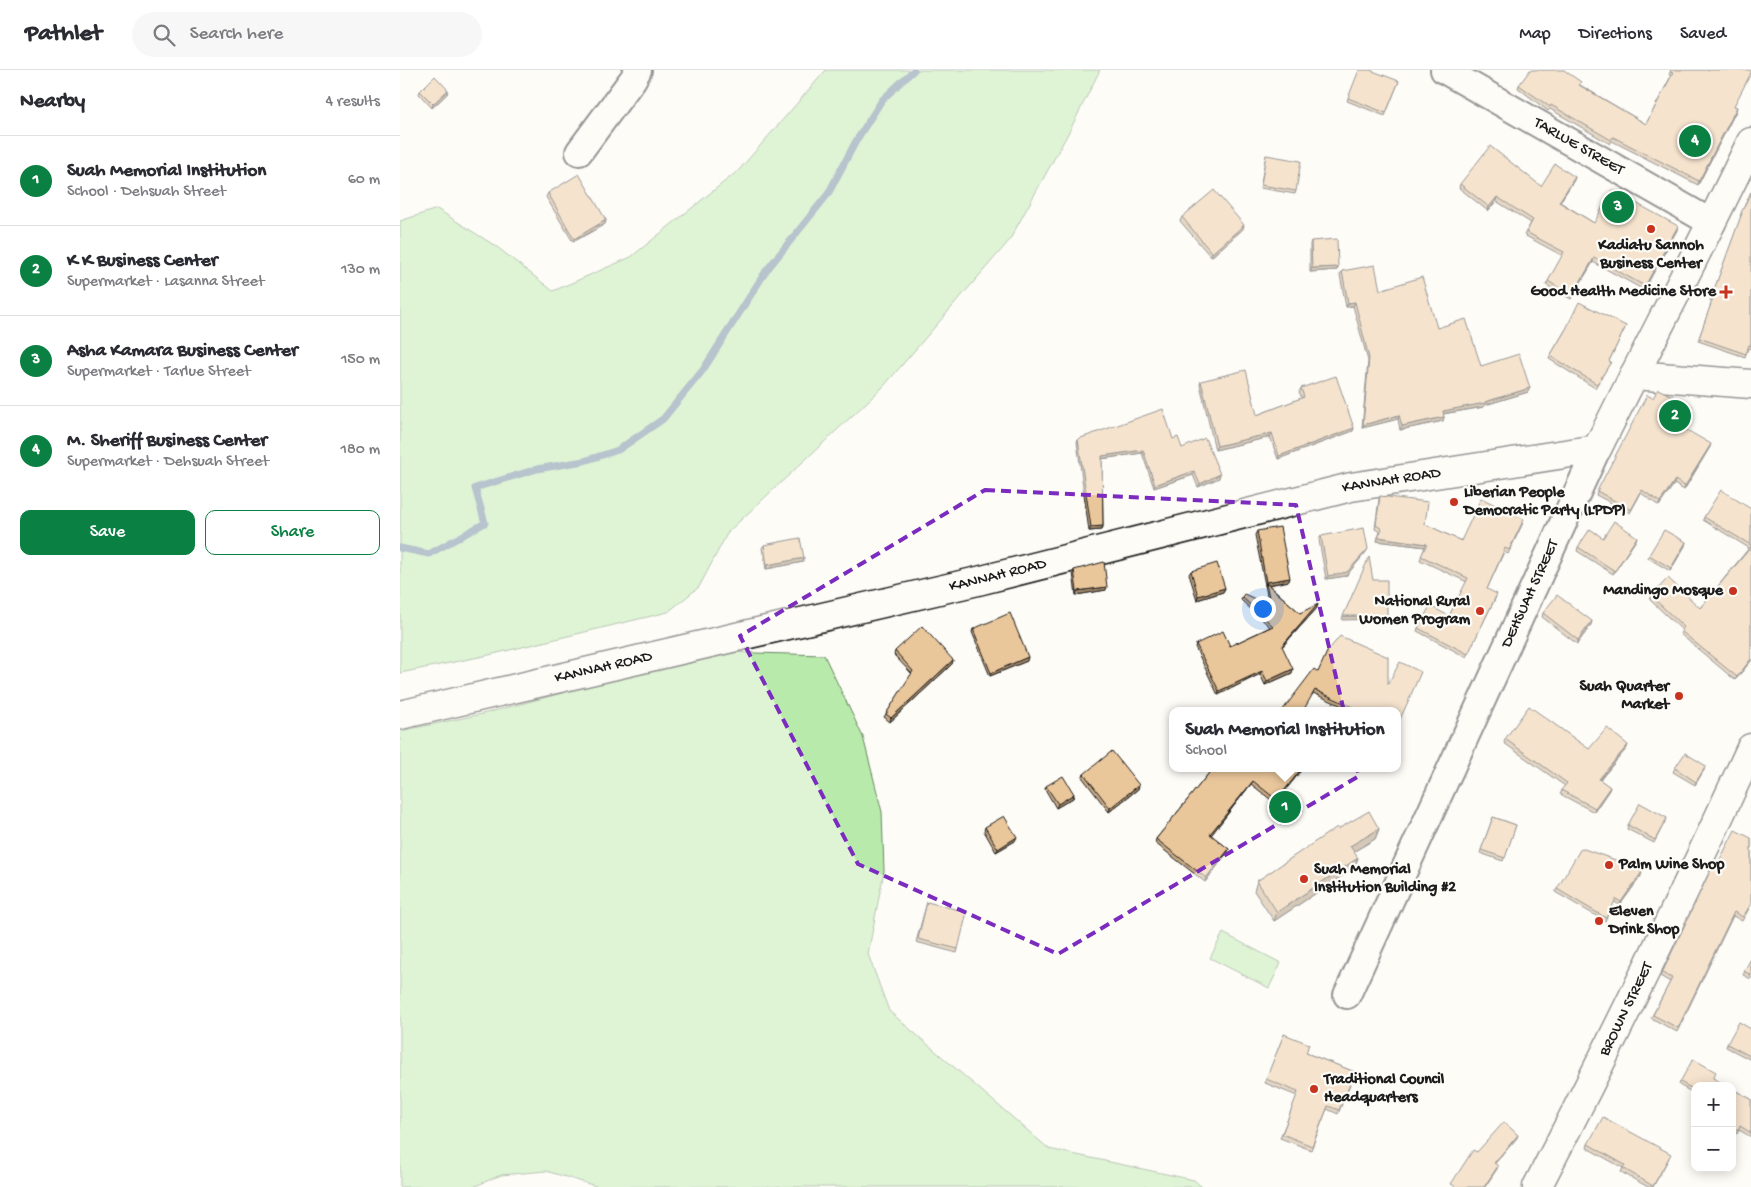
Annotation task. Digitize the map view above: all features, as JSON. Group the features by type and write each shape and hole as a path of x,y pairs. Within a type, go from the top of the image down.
{"street":[{"path":"579,152 638,70"},
{"name":"TARLUE STREET","path":"1444,70 1712,223"},
{"name":"DEHSUAH STREET","path":"1347,995 1597,448 1712,223 1751,142"},
{"path":"1634,374 1751,384"},
{"name":"KANNAH ROAD","path":"400,715 978,581 1351,487 1597,448"},
{"name":"BROWN STREET","path":"1537,1187 1575,1114 1720,816 1751,748"}],"highlighted area":[{"path":"985,490 1296,505 1359,776 1058,954 858,864 740,636"}],"green space":[{"path":"826,70 1100,70 1071,128 1009,241 883,387 728,532 699,587 668,612 489,655 400,673 400,221 437,209 497,247 553,291 631,257 739,170"},
{"path":"720,652 824,655 863,737 882,812 884,871 868,954 889,1011 1049,1149 1194,1180 1202,1187 599,1187 546,1171 501,1175 473,1187 400,1187 400,731 482,714"},
{"path":"1223,933 1281,963 1269,988 1210,958"}],"building":[{"path":"1359,70 1370,70 1399,81 1386,113 1348,98"},
{"path":"1530,70 1564,70 1581,82 1579,85 1646,124 1673,73 1670,72 1671,70 1751,70 1751,73 1734,106 1737,107 1699,181 1613,137 1611,140 1551,105 1550,107 1519,85"},
{"path":"435,76 448,90 433,104 420,91"},
{"path":"1490,146 1541,186 1555,164 1575,177 1559,202 1594,223 1612,190 1678,226 1645,286 1594,258 1572,296 1548,281 1564,252 1526,232 1533,220 1497,197 1489,207 1460,184"},
{"path":"1266,155 1301,161 1296,191 1261,185"},
{"path":"579,174 606,220 574,239 548,193"},
{"path":"1214,190 1244,225 1212,253 1182,217"},
{"path":"1751,192 1751,345 1749,345 1746,354 1699,338 1741,213"},
{"path":"1337,239 1338,267 1312,268 1311,241"},
{"path":"1375,265 1380,290 1422,277 1437,328 1466,319 1481,366 1519,354 1530,388 1485,403 1443,411 1444,417 1402,426 1399,415 1363,425 1369,358 1355,302 1348,303 1342,271"},
{"path":"1579,302 1626,326 1609,361 1611,362 1597,384 1550,356"},
{"path":"1246,370 1257,415 1304,397 1301,388 1336,376 1354,428 1279,456 1272,433 1217,446 1201,381"},
{"path":"1658,389 1692,406 1688,414 1692,415 1685,429 1711,444 1685,486 1675,480 1660,502 1642,490 1631,510 1597,491 1647,395 1653,398"},
{"path":"1163,409 1173,439 1178,437 1182,448 1205,438 1220,474 1200,484 1194,471 1155,485 1143,450 1102,456 1103,526 1091,527 1078,439"},
{"path":"1721,490 1751,509 1751,545 1704,517"},
{"path":"1380,496 1428,502 1425,524 1461,541 1481,498 1524,519 1509,550 1505,548 1487,589 1497,594 1468,654 1418,628 1430,606 1449,616 1468,578 1421,556 1427,544 1378,537 1382,529 1376,525"},
{"path":"1614,521 1637,537 1615,571 1578,547 1590,529 1603,538"},
{"path":"1280,527 1290,578 1266,582 1257,531"},
{"path":"1364,528 1368,549 1347,572 1328,576 1321,536"},
{"path":"1664,530 1686,542 1671,568 1649,555"},
{"path":"800,538 804,558 767,565 764,545"},
{"name":"Mandingo Mosque","path":"1751,547 1751,659 1737,677 1681,631 1684,627 1651,596 1668,578 1700,608"},
{"path":"1369,557 1373,580 1387,580 1387,616 1343,616"},
{"path":"1104,562 1107,587 1077,591 1074,570"},
{"path":"1217,563 1225,588 1198,596 1191,571"},
{"path":"1266,583 1300,613 1318,604 1282,646 1293,669 1267,681 1262,671 1219,691 1196,644 1223,631 1230,646 1273,626 1242,597 1244,594 1271,606"},
{"path":"1557,595 1592,621 1578,640 1543,613"},
{"path":"1010,613 1028,657 991,673 973,629"},
{"path":"922,626 953,660 891,718 886,714 913,671 895,651"},
{"path":"1340,636 1388,657 1388,684 1400,662 1421,672 1401,717 1401,707 1353,707 1315,690 1305,707 1285,707 1314,669 1318,672 1327,652"},
{"path":"1529,706 1589,749 1607,728 1628,745 1599,779 1610,787 1595,808 1561,790 1567,783 1505,739"},
{"path":"1112,751 1139,785 1110,808 1084,774"},
{"path":"1685,753 1706,766 1696,782 1675,768"},
{"path":"1210,772 1299,772 1277,800 1253,781 1210,834 1229,849 1206,878 1156,839"},
{"path":"1063,776 1074,794 1058,804 1046,786"},
{"path":"1640,803 1667,818 1655,840 1628,825"},
{"name":"Suah Memorial Institution Building #2","path":"1369,811 1379,829 1350,846 1358,858 1277,912 1257,881 1337,827 1338,829"},
{"path":"1004,816 1017,837 998,849 985,827"},
{"path":"1493,817 1516,825 1505,858 1481,850"},
{"path":"1735,830 1751,838 1751,904 1743,917 1734,912 1678,1028 1653,1015 1672,978 1662,973 1712,867 1715,869"},
{"path":"1581,848 1633,866 1642,872 1621,902 1616,899 1606,918 1557,889"},
{"path":"927,902 967,912 958,949 918,939"},
{"path":"1751,959 1751,975 1744,971"},
{"path":"1739,1022 1751,1029 1750,1056 1727,1044"},
{"name":"Traditional Council Headquarters","path":"1284,1034 1309,1044 1306,1053 1355,1072 1339,1110 1328,1106 1312,1146 1282,1134 1298,1092 1266,1079"},
{"path":"1693,1059 1716,1072 1713,1078 1720,1082 1691,1082 1691,1088 1680,1082"},
{"path":"1736,1091 1751,1099 1751,1133 1740,1126 1738,1131 1736,1130"},
{"path":"1603,1117 1671,1154 1653,1186 1623,1168 1625,1165 1588,1144"},
{"path":"1504,1122 1518,1135 1494,1163 1498,1166 1484,1187 1456,1187 1451,1184 1473,1150 1477,1152"}],"waterway":[{"path":"400,548 429,554 485,523 475,488 537,469 584,461 618,450 663,419 703,370 766,271 828,194 856,141 882,100 914,70"}],"place":[{"name":"M. Sheriff Business Center","path":"1695,141"},
{"name":"Asha Kamara Business Center","path":"1618,207"},
{"name":"Kadiatu Sannoh Business Center","path":"1651,229"},
{"name":"Good Health Medicine Store","path":"1726,292"},
{"name":"K K Business Center","path":"1675,416"},
{"name":"Liberian People Democratic Party (LPDP)","path":"1454,502"},
{"name":"Mandingo Mosque","path":"1733,591"},
{"name":"National Rural Women Program","path":"1480,611"},
{"name":"Suah Quarter Market","path":"1679,696"},
{"name":"Suah Memorial Institution","path":"1285,807"},
{"name":"Palm Wine Shop","path":"1609,865"},
{"name":"Suah Memorial Institution Building #2","path":"1304,879"},
{"name":"Eleven Drink Shop","path":"1599,921"},
{"name":"Traditional Council Headquarters","path":"1314,1089"}]}
